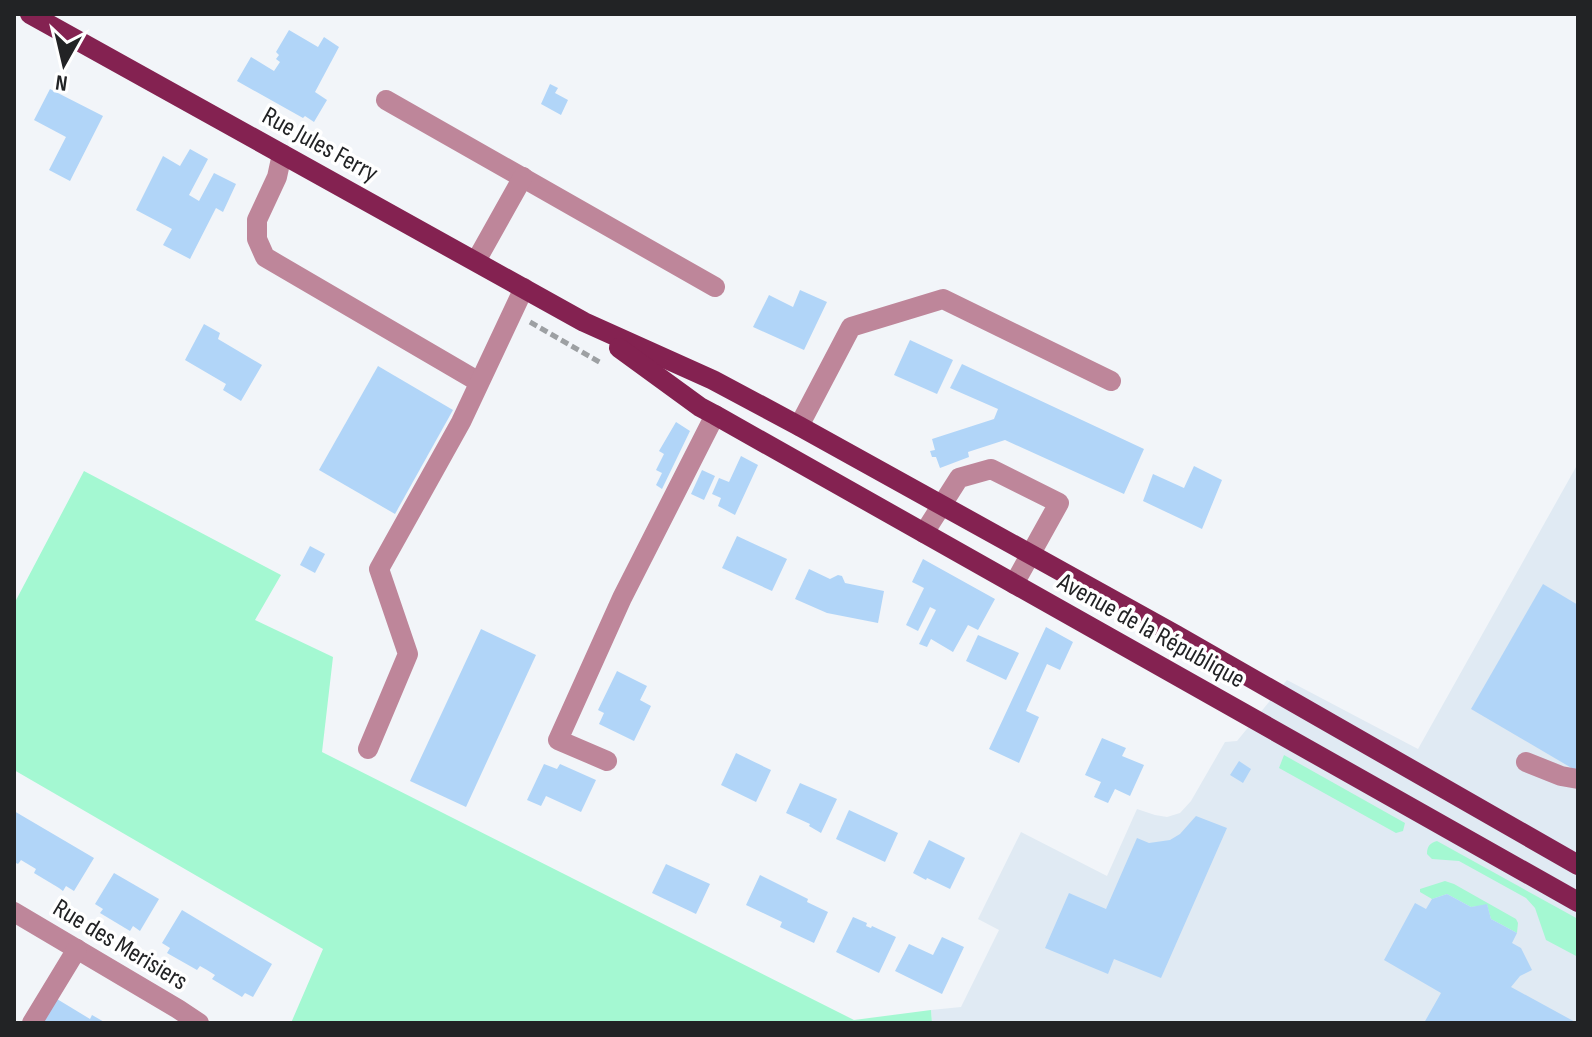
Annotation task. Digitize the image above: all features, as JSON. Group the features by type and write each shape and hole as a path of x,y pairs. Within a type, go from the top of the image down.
{"main road":[{"name":"Rue Jules Ferry","path":"30,14 584,322 713,380"},
{"name":"Rue Jules Ferry","path":"584,322 707,411"},
{"name":"Avenue de la République","path":"713,380 1176,635 1578,865"},
{"name":"Avenue de la République","path":"707,411 1578,902"}],"street":[{"path":"386,100 715,287"},
{"path":"282,154 277,177 257,220 257,239 265,257 479,382"},
{"path":"476,261 523,177"},
{"path":"368,749 408,654 379,569 461,422 524,288"},
{"path":"799,426 851,327 943,299 1111,381"},
{"path":"607,761 558,740 707,411"},
{"path":"924,533 959,478 991,469 1059,503 1014,584"},
{"path":"1526,762 1561,776 1578,779"},
{"name":"Rue des Merisiers","path":"14,912 199,1023"},
{"path":"32,1023 77,949"}],"shaded area":[{"path":"1576,467 1578,1023 932,1023 931,1010 961,1007 999,930 978,919 1021,832 1107,876 1137,809 1167,817 1180,813 1191,801 1225,742 1237,741 1287,680 1418,749"}],"green space":[{"path":"84,471 281,575 255,620 333,657 322,752 854,1020 931,1010 932,1023 291,1023 323,949 14,770 14,604"},
{"path":"1284,755 1405,823 1403,831 1396,833 1279,768"},
{"path":"1437,841 1578,919 1578,957 1546,940 1535,908 1526,898 1459,861 1432,859 1427,854 1428,849"},
{"path":"1445,881 1516,919 1517,933 1491,919 1487,905 1471,907 1447,894 1432,899 1420,892 1420,889"}],"building":[{"path":"289,30 318,47 324,37 339,47 315,92 327,100 314,122 237,81 251,57 274,71 280,62 276,59 279,55 276,52"},
{"path":"550,84 558,88 555,93 568,100 561,115 541,104"},
{"path":"50,89 103,116 70,181 49,170 66,137 34,120"},
{"path":"190,149 208,159 189,195 199,201 214,173 236,184 223,212 216,208 190,259 163,245 172,229 136,210 163,156 180,166"},
{"path":"800,290 827,302 804,350 753,327 769,295 793,307"},
{"path":"204,324 220,333 218,339 262,365 241,401 223,390 226,384 185,360"},
{"path":"910,340 953,360 937,394 894,375"},
{"path":"962,364 1144,449 1124,494 1005,440 968,452 969,457 940,468 930,451 935,450 932,439 994,419 998,409 950,388"},
{"path":"378,366 453,410 395,514 319,470"},
{"path":"676,422 690,431 662,489 656,485 662,473 656,470 664,454 659,451"},
{"path":"741,456 758,465 735,515 718,506 721,498 712,494 719,478 729,482"},
{"path":"1194,466 1222,480 1202,529 1143,501 1153,474 1184,488"},
{"path":"702,470 715,476 704,500 691,494"},
{"path":"737,536 787,559 772,591 722,568"},
{"path":"310,546 325,554 315,573 300,565"},
{"path":"923,559 995,599 978,630 968,625 953,652 931,639 927,647 919,644 936,610 930,607 918,631 906,625 924,588 912,582"},
{"path":"809,569 830,579 838,575 845,583 884,591 878,623 827,613 795,599"},
{"path":"1543,584 1578,605 1578,765 1575,770 1471,709"},
{"path":"1046,627 1073,642 1060,670 1047,664 1026,711 1039,717 1019,763 989,749"},
{"path":"481,629 536,655 466,807 410,781"},
{"path":"978,635 1019,653 1006,680 966,661"},
{"path":"617,671 647,686 640,700 651,706 634,741 599,724 604,713 598,710"},
{"path":"1102,738 1126,748 1122,756 1144,765 1130,796 1115,789 1108,803 1094,797 1101,782 1085,775"},
{"path":"736,753 771,770 756,802 721,785"},
{"path":"1239,761 1251,769 1243,783 1230,775"},
{"path":"544,764 557,769 560,764 596,780 581,812 546,796 541,806 527,800"},
{"path":"800,783 837,799 821,833 786,813"},
{"path":"849,810 898,833 885,862 836,839"},
{"path":"14,811 94,858 74,891 66,886 63,891 34,873 36,869 21,860 18,864 14,862"},
{"path":"1196,816 1227,828 1161,978 1114,959 1108,974 1045,948 1069,893 1106,909 1137,838 1149,843 1170,840"},
{"path":"929,840 965,858 950,889 913,873"},
{"path":"666,864 710,884 696,914 652,893"},
{"path":"114,873 159,899 140,931 133,926 130,931 100,913 103,909 95,904"},
{"path":"760,875 828,912 814,943 780,927 782,922 746,905"},
{"path":"1447,894 1471,907 1487,904 1491,919 1517,933 1512,943 1521,948 1532,970 1520,976 1511,987 1577,1023 1424,1023 1441,993 1384,960 1415,903 1426,909 1432,899"},
{"path":"182,910 272,964 253,997 245,993 242,997 212,979 215,975 207,970 200,966 197,970 167,953 170,948 162,943"},
{"path":"853,917 867,923 866,926 896,937 879,973 836,952"},
{"path":"942,937 964,947 942,994 895,971 909,944 933,955"},
{"path":"57,999 90,1019 92,1015 106,1023 42,1023"}]}
